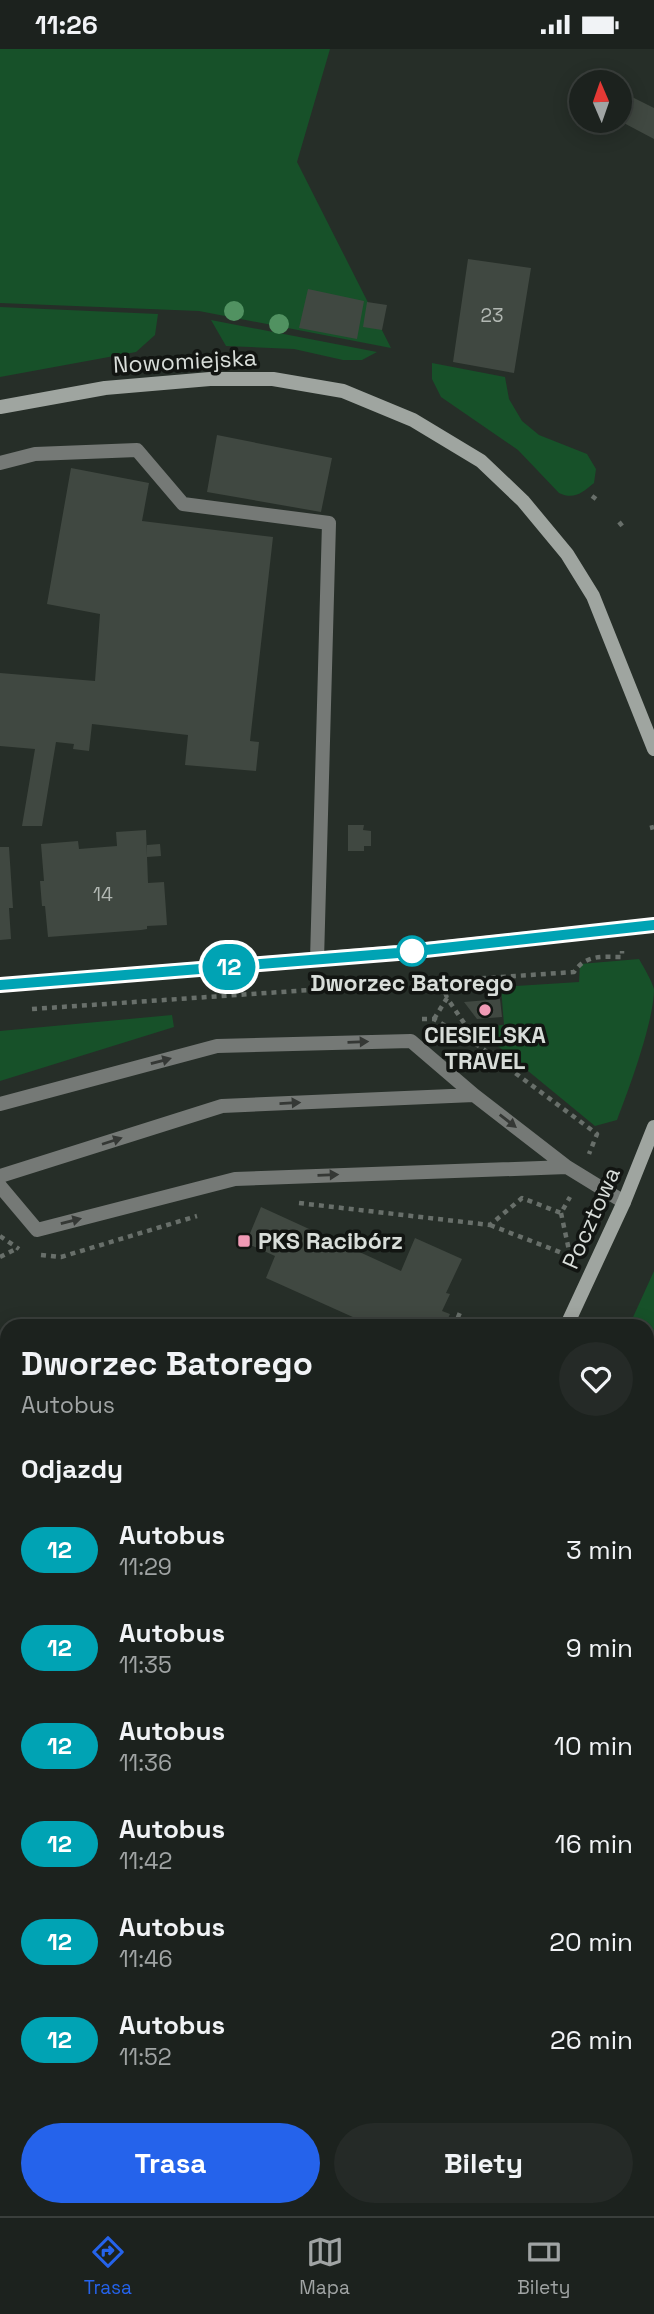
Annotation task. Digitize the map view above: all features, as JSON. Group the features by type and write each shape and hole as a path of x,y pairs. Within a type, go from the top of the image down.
{"main road":[{"name":"Nowomiejska","path":"0,407 105,388 210,379 273,379 343,391 414,420 481,461 523,501 567,554 593,596 654,749"},
{"name":"Pocztowa","path":"570,1319 624,1202 654,1127"}],"street":[{"path":"0,463 35,454 137,450 183,504 329,523 317,960"},
{"path":"0,985 317,960 654,925"},
{"path":"0,1104 216,1046 411,1041 474,1095 567,1167 624,1202"},
{"path":"0,1177 222,1106 474,1095"},
{"path":"0,1186 37,1230 235,1179 567,1167"}],"path":[{"path":"27,1010 574,972 591,957 622,957"},
{"path":"442,982 447,998 479,1046"},
{"path":"434,1019 447,998"},
{"path":"561,1213 570,1256 566,1268"},
{"path":"490,1225 570,1256"},
{"path":"0,1257 18,1248"},
{"path":"457,1319 461,1310"}],"green space":[{"path":"0,49 330,49 297,162 391,348 199,311 0,303"},
{"path":"0,307 158,314 155,335 136,352 0,377"},
{"path":"211,320 377,352 362,360 343,360 294,349 226,346"},
{"path":"432,363 505,377 509,399 522,421 539,435 587,454 596,469 594,483 578,494 569,496 559,493 518,450 441,397 432,379"},
{"path":"639,959 654,989 650,1019 617,1120 595,1126 488,1038 490,1026 504,1025 501,987 579,982 580,964"},
{"path":"172,1015 174,1027 0,1081 0,1031"},
{"path":"654,1271 654,1319 632,1319"}],"building":[{"path":"632,97 654,108 654,139 632,127"},
{"path":"468,259 531,268 514,373 453,362"},
{"path":"308,289 364,301 357,339 299,328"},
{"path":"367,302 387,305 382,330 363,327"},
{"path":"217,435 332,458 321,512 207,492"},
{"path":"71,468 149,483 142,521 273,537 250,741 259,742 256,771 185,765 188,735 92,724 89,751 73,749 74,744 56,742 42,826 22,826 35,749 0,746 0,673 95,681 100,614 47,604"},
{"path":"348,825 364,825 363,830 371,831 371,846 364,846 364,851 348,851"},
{"path":"146,830 148,883 164,882 167,925 147,926 147,929 141,930 48,937 40,881 44,881 41,844 78,841 79,849 117,846 116,832"},
{"path":"160,844 161,856 147,857 147,845"},
{"path":"0,847 9,847 13,908 9,908 11,939 0,940"},
{"name":"CIESIELSKA TRAVEL","path":"500,999 502,1017 477,1019 464,1002"},
{"path":"261,1207 401,1271 415,1238 462,1259 446,1293 450,1294 442,1311 450,1314 448,1319 357,1319 266,1278 275,1256 246,1243"}],"bus line":[{"name":"12","path":"0,985 398,953 654,925"}],"place":[{"name":"Dworzec Batorego","path":"412,951"},
{"name":"CIESIELSKA TRAVEL","path":"485,1010"},
{"name":"PKS Racibórz","path":"244,1241"}]}
